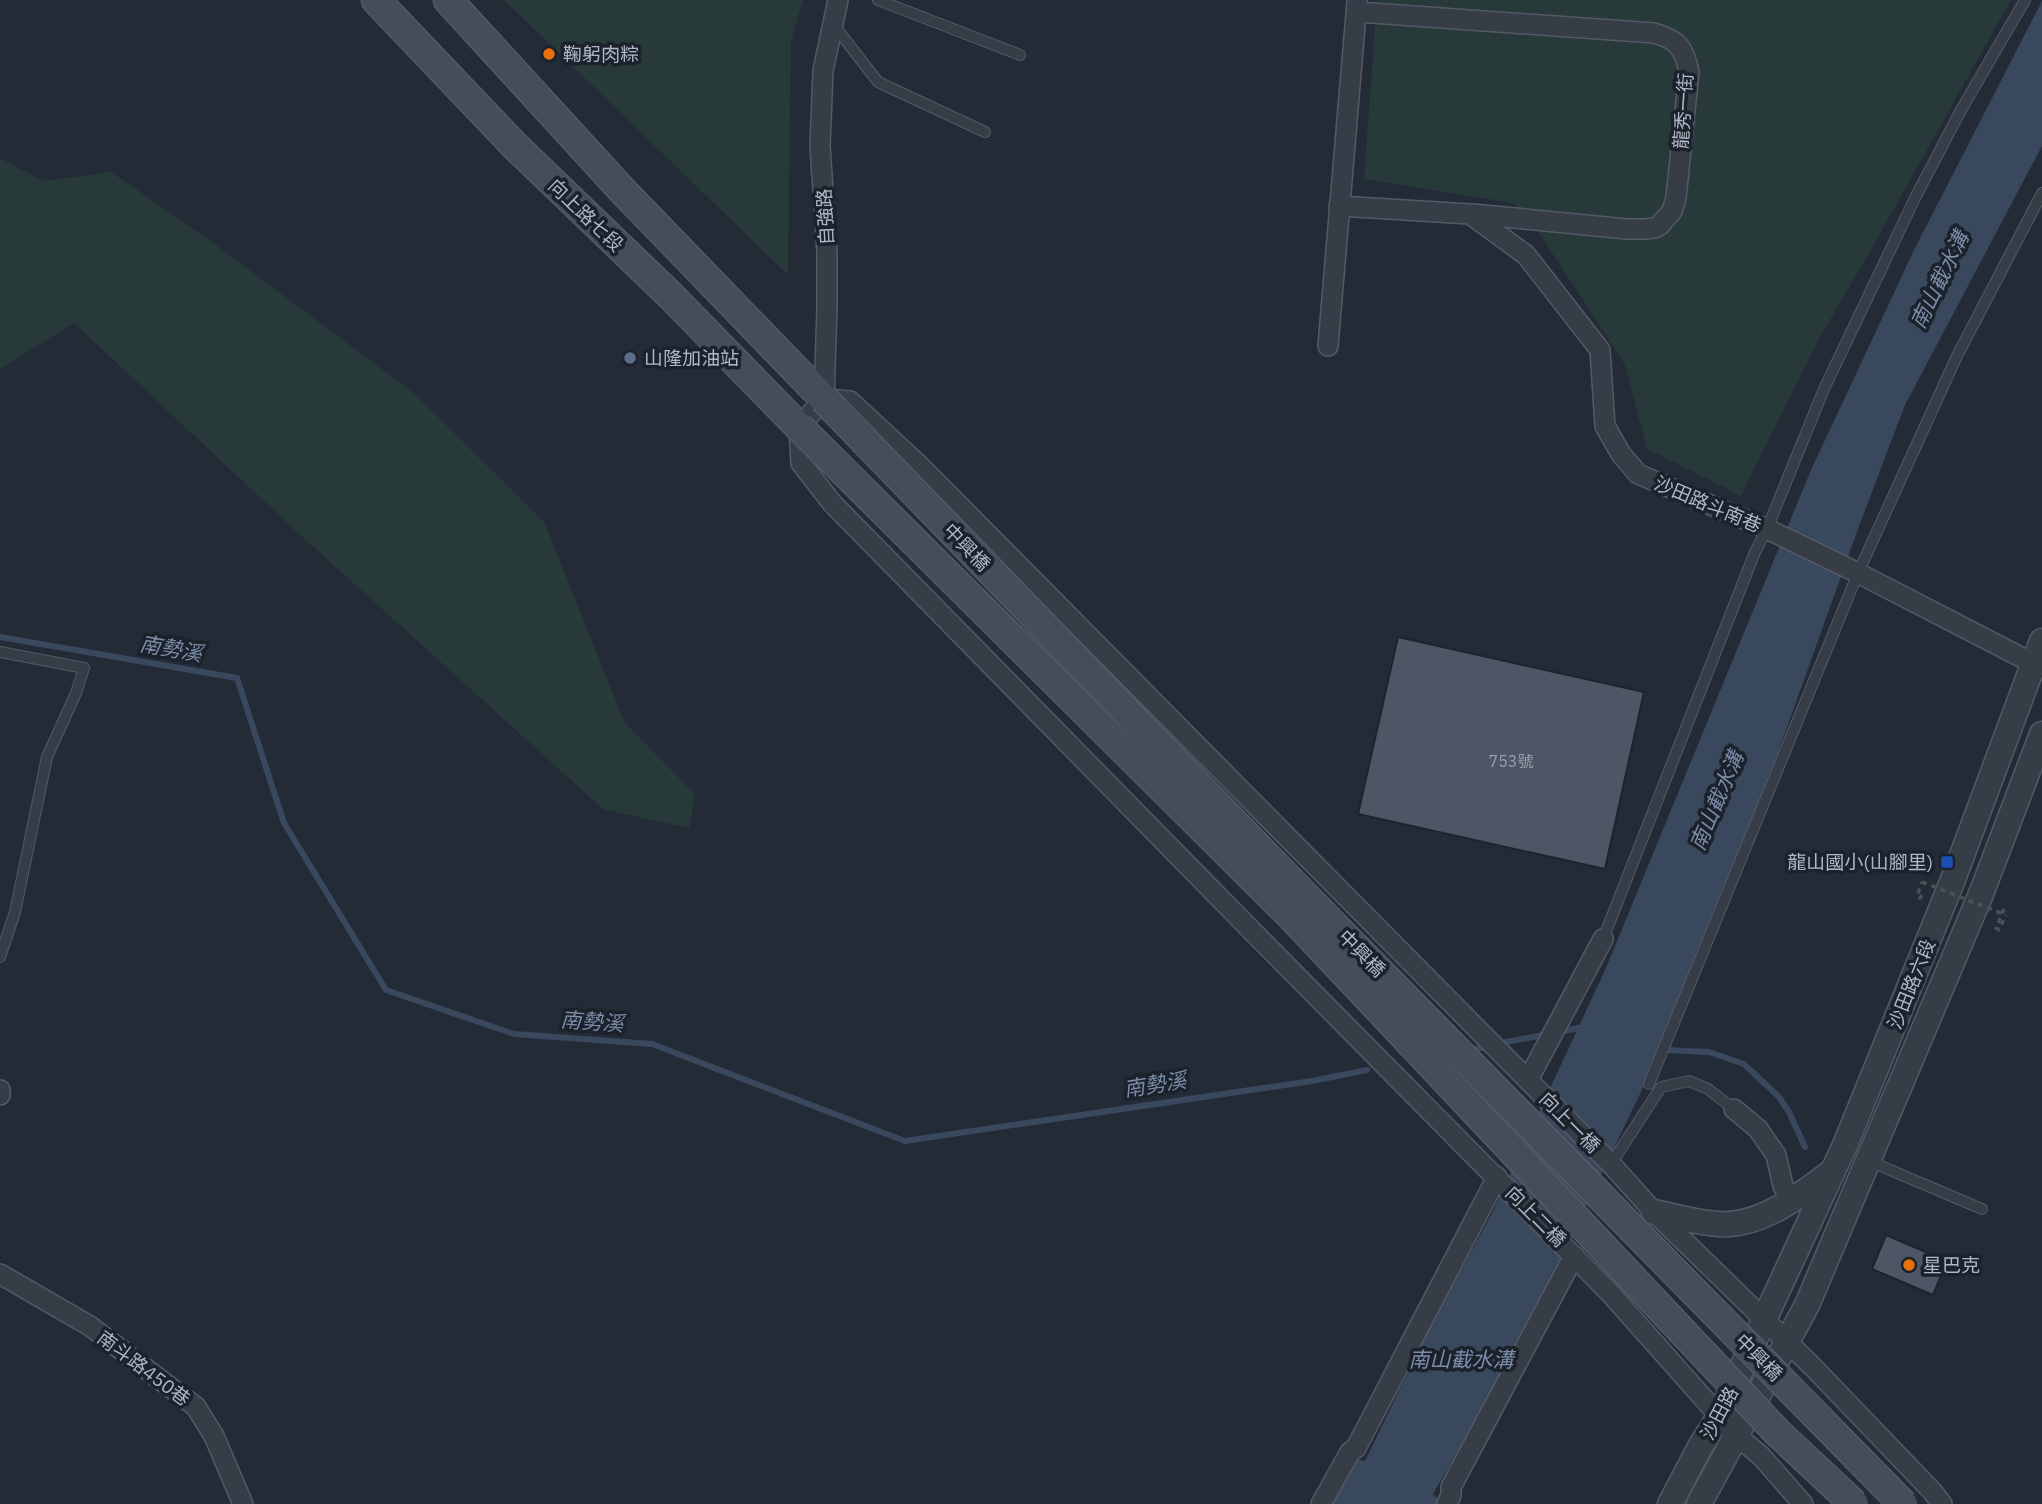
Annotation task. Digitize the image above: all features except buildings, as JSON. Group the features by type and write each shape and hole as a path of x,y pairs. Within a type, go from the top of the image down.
{"main road":[{"name":"向上路七段","path":"376,0 516,147 671,296 799,427"},
{"path":"448,0 621,188 824,399"},
{"name":"中興橋","path":"824,399 1319,910 1903,1504"},
{"name":"中興橋","path":"799,427 1293,918 1777,1432 1854,1504"}],"street":[{"name":"自強路","path":"824,399 827,264 820,146 823,71 838,0"},
{"path":"1328,346 1357,6"},
{"name":"龍秀一街","path":"1357,6 1654,33 1671,38 1680,45 1689,72 1676,198 1672,211 1660,225 1655,228 1628,229 1470,214"},
{"path":"1339,206 1470,214"},
{"name":"沙田路斗南巷","path":"1470,214 1526,255 1600,351 1605,426 1621,454 1638,474 1767,529 2039,658"},
{"path":"799,427 824,399"},
{"name":"向上一橋","path":"824,399 850,401 920,466 1611,1164"},
{"name":"向上二橋","path":"799,427 801,463 832,503 1610,1293 1736,1435 1761,1456 1803,1504"},
{"name":"沙田路六段","path":"1764,1320 1833,1170 1952,882 2039,658"},
{"name":"沙田路六段","path":"1787,1342 1807,1305 1981,894 2042,734"},
{"path":"1529,1079 1603,939"},
{"path":"1734,1109 1758,1129 1776,1155 1783,1186 1792,1202"},
{"path":"1611,1164 1654,1212 1734,1288 1903,1460 1942,1504"},
{"path":"1654,1212 1719,1224 1743,1222 1792,1202 1833,1170"},
{"path":"1321,1504 1350,1451 1356,1448 1497,1177"},
{"path":"1447,1504 1451,1487 1574,1256"},
{"name":"南斗路450巷","path":"0,1274 90,1326 196,1407 214,1436 243,1504"},
{"name":"沙田路","path":"1670,1504 1720,1415 1764,1320"},
{"name":"沙田路","path":"1699,1504 1787,1342"},
{"path":"1903,1460 1949,1504"}],"lane":[{"path":"877,0 1020,55"},
{"path":"1603,939 1755,552 1824,389 1916,195 1961,110 2025,0"},
{"path":"832,23 878,82 985,132"},
{"path":"1649,1084 1858,573 1957,356 2042,193"},
{"path":"0,652 84,668 76,693 47,757 15,912 0,957"},
{"path":"1611,1164 1661,1087 1689,1081 1708,1089 1734,1109"},
{"path":"1868,1161 1982,1209"}],"path":[{"path":"1927,879 1920,898 1917,896 1922,882 2006,915 1999,930 1996,929 2004,909"}],"shaded area":[{"path":"504,0 803,0 791,41 788,275"},
{"path":"1377,0 2011,0 1821,335 1741,496 1647,449 1625,365 1544,240 1514,203 1364,179"},
{"path":"0,158 43,181 111,172 205,237 414,393 545,523 625,723 695,794 689,828 603,809 298,533 74,323 0,369"}],"water":[{"name":"南山截水溝","path":"2042,1 2042,146 1905,405 1775,761 1650,1073 1555,1271 1492,1392 1433,1494 1439,1500 1436,1504 1331,1504 1355,1459 1365,1461 1425,1337 1492,1213 1606,968 1811,470 1915,248"}],"waterway":[{"name":"南勢溪","path":"0,637 237,678 284,823 386,990 514,1034 652,1044 905,1141 1312,1081 1367,1070"},
{"name":"南勢溪","path":"1560,1032 1583,1027"},
{"name":"南勢溪","path":"1506,1042 1549,1034"},
{"name":"南勢溪","path":"1469,1050 1481,1048"},
{"name":"南勢溪","path":"1667,1050 1709,1052 1744,1064 1779,1097 1805,1147"}],"place":[{"name":"鞠躬肉粽","path":"549,54"},
{"name":"山隆加油站","path":"630,358"},
{"name":"龍山國小(山腳里)","path":"1947,862"},
{"name":"星巴克","path":"1909,1265"}]}
